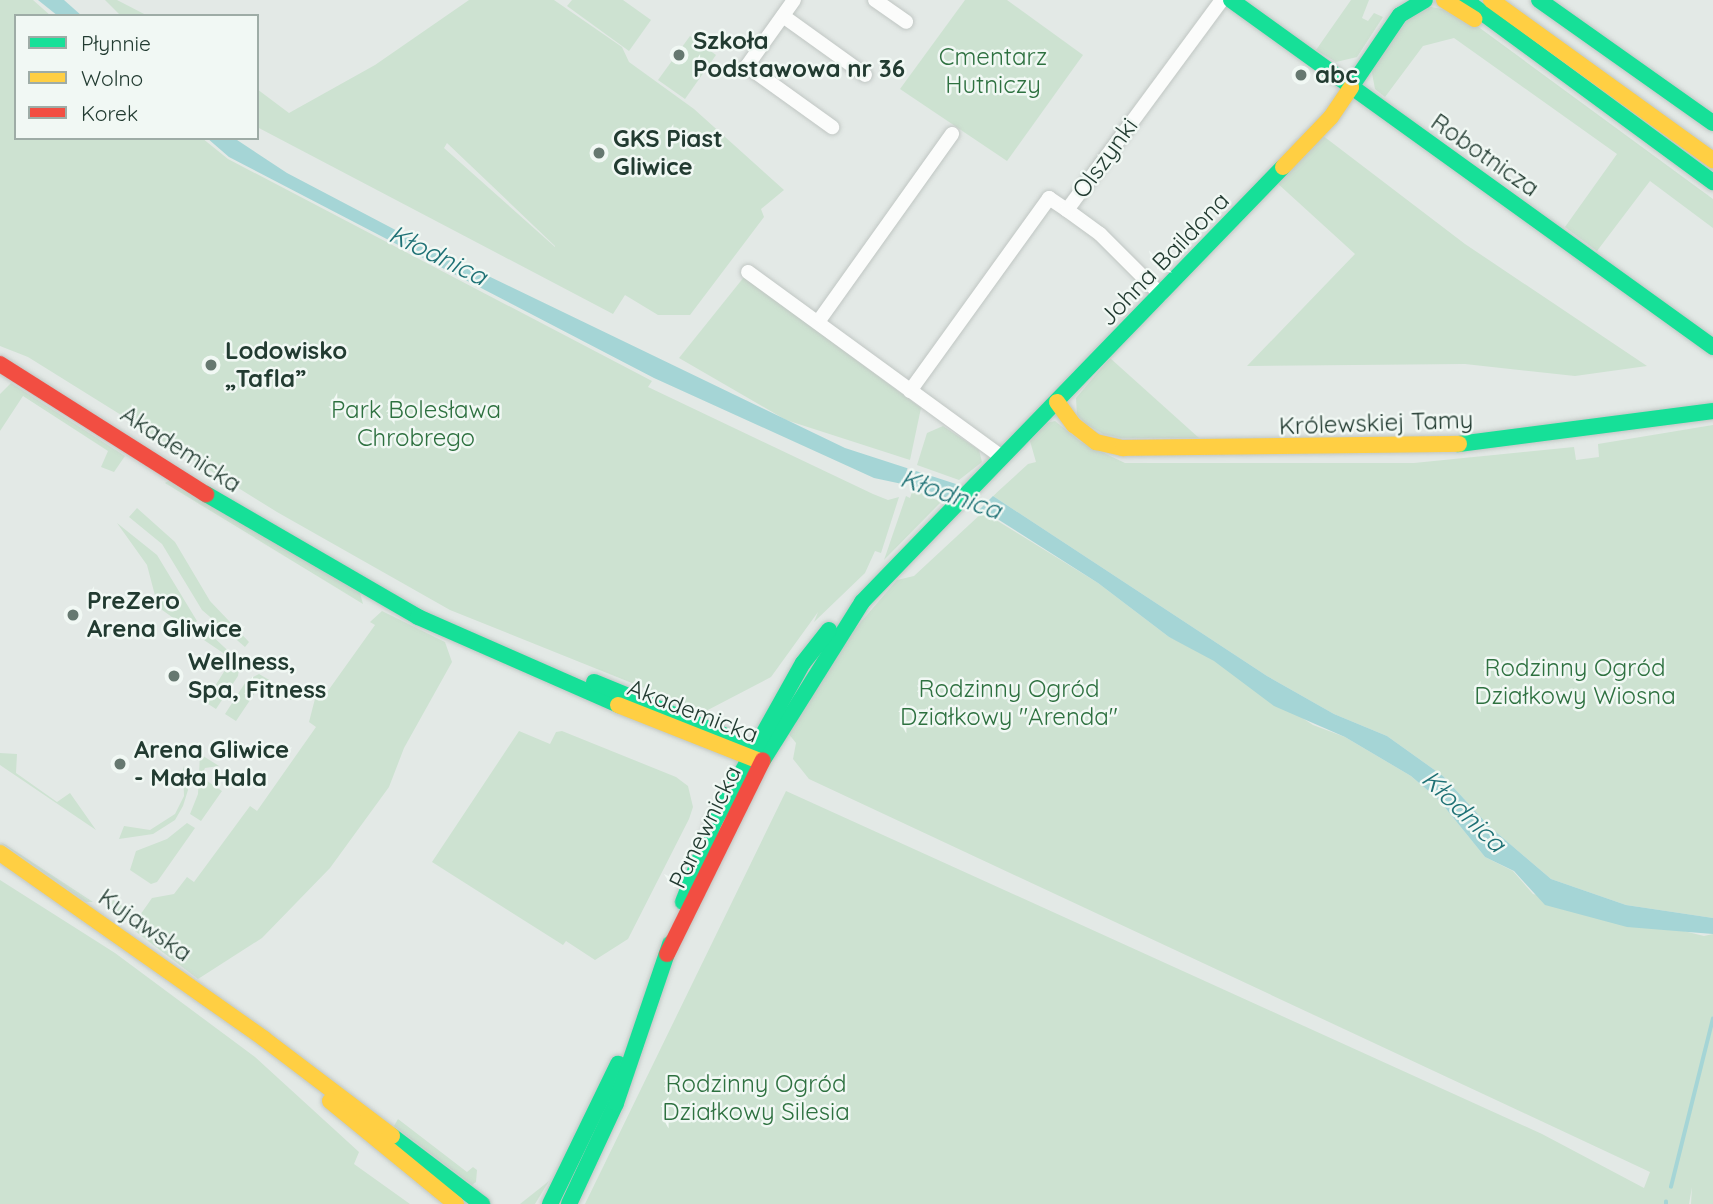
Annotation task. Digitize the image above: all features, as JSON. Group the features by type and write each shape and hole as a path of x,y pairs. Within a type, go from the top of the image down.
{"street":[{"path":"794,0 747,66 832,127"},
{"path":"875,0 906,22"},
{"name":"Olszynki","path":"910,391 1049,198 1067,210 1222,0"},
{"name":"Robotnicza","path":"1231,0 1713,346"},
{"path":"1402,7 1425,0"},
{"path":"1444,0 1533,51"},
{"path":"1465,0 1713,182"},
{"path":"1491,0 1713,160"},
{"path":"1539,0 1713,123"},
{"name":"Johna Baildona","path":"997,462 1331,117 1402,7"},
{"path":"783,16 865,75"},
{"path":"818,322 952,134"},
{"path":"1067,210 1100,234 1161,295"},
{"path":"748,272 910,391 997,462"},
{"name":"Akademicka","path":"0,364 274,536 486,650 720,749 754,758"},
{"name":"Królewskiej Tamy","path":"1057,402 1074,425 1096,442 1123,448 1454,446 1713,411"},
{"name":"Panewnicka","path":"569,1204 603,1137 667,954 765,729 823,636 997,462"},
{"name":"Panewnicka","path":"667,954 696,860 738,779 837,637 880,581"},
{"name":"Akademicka","path":"486,650 587,680 738,741 754,758"},
{"path":"738,741 765,729"},
{"path":"720,749 737,767 738,779"},
{"name":"Kujawska","path":"0,853 263,1038 482,1204"},
{"name":"Panewnicka","path":"550,1204 643,1017"},
{"name":"Kujawska","path":"263,1038 371,1139 456,1204"}],"green space":[{"name":"Park Bolesława Chrobrego","path":"0,0 33,0 49,14 14,14 14,140 204,140 228,159 652,381 648,387 873,494 888,500 899,497 881,553 875,551 865,573 814,622 818,612 771,677 704,712 450,610 277,512 28,357 0,346"},
{"path":"105,0 117,0 144,14 119,14"},
{"name":"GKS Piast Gliwice","path":"469,0 554,0 622,47 629,62 694,109 784,190 761,209 764,217 690,315 658,315 625,295 613,314 259,128 259,90 289,113 375,65","holes":["447,143 555,246 444,148"]},
{"path":"572,0 623,0 651,20 629,51 567,6"},
{"name":"Cmentarz Hutniczy","path":"965,0 1007,0 1083,55 1007,161 900,89"},
{"path":"1351,0 1369,0 1362,18 1368,21 1374,13 1383,17 1357,57 1336,62 1316,50"},
{"path":"1426,6 1458,12 1713,199 1713,228 1650,181 1597,251 1565,227 1617,154 1454,38 1423,46 1385,97 1375,89 1371,68 1414,11"},
{"path":"690,36 716,55 685,99 658,80"},
{"path":"1322,135 1465,244 1647,366 1575,376 1465,364 1247,366 1355,254 1276,182"},
{"path":"744,277 921,408 910,460 786,420 679,358"},
{"path":"1110,358 1199,438 1121,438 1103,434 1086,424 1077,415 1076,398"},
{"path":"11,383 125,456 114,472 101,467 108,451 23,396 0,431 0,394"},
{"name":"Rodzinny Ogród Działkowy Wiosna","path":"1055,421 1081,442 1125,463 1414,463 1574,447 1576,460 1599,457 1598,444 1713,425 1713,918 1626,905 1551,879 1489,826 1443,776 1387,736 1334,714 1267,676 993,496 1028,464 1036,462 1030,441 1046,423"},
{"path":"943,426 979,450 982,462 959,480 917,465 927,433"},
{"path":"170,480 360,593 363,604 165,483"},
{"path":"913,489 941,502 884,560 906,496 910,498"},
{"path":"137,508 175,542 210,601 249,642 245,647 202,610 162,544 129,517"},
{"path":"983,512 1098,583 1169,637 1200,651 1313,725 1345,737 1411,776 1439,800 1485,857 1513,871 1533,894 1704,936 1713,934 1713,1204 1691,1204 1692,1187 1689,1204 585,1204 786,791 1542,1134 1644,1188 1650,1172 809,779 793,759 796,743 788,733 854,630 897,580 914,576"},
{"path":"117,523 157,555 197,621 192,626 197,635 158,607 147,565"},
{"path":"382,611 445,642 452,662 404,748 389,787 330,868 262,938 198,979 131,928 152,898 174,894 187,877 194,882 250,806 257,811 316,727 309,722 317,691 325,695 375,625 370,622"},
{"path":"207,631 240,662 238,676 216,709 205,702 232,659 201,638"},
{"path":"259,674 295,695 291,700 263,681 236,721 225,714 247,680"},
{"path":"519,731 550,744 556,732 562,731 676,777 688,786 693,807 689,819 628,939 595,960 566,941 563,945 432,862"},
{"path":"0,753 17,754 16,773 57,802 70,793 96,830 0,765"},
{"path":"200,754 219,766 205,768 201,777 222,791 201,821 190,814 198,794"},
{"path":"183,765 188,790 175,820 153,834 119,839 124,826 150,830 175,814 184,796"},
{"path":"187,823 195,828 157,882 151,884 130,870 136,851 167,839"},
{"path":"0,842 6,845 93,902 86,902"},
{"path":"0,880 115,953 255,1057 359,1152 354,1164 410,1204 0,1204"},
{"path":"113,900 133,913 129,921 109,908"},
{"path":"398,1119 467,1172 473,1167 477,1170 476,1182 472,1185 394,1126"},
{"path":"549,1181 535,1204 520,1204"}],"water":[{"path":"38,0 64,0 80,14 56,14"},
{"name":"Kłodnica","path":"209,140 237,140 287,173 426,246 845,448 993,496 1267,676 1334,714 1387,736 1443,776 1489,826 1551,879 1626,905 1713,918 1713,934 1627,927 1545,905 1514,871 1485,857 1439,800 1411,776 1345,737 1274,706 1214,661 1169,637 1098,583 988,513 921,488 874,478 654,378 229,157"}],"pier":[{"path":"909,464 917,467 910,489 901,488"},
{"path":"961,482 996,493 976,513 943,500"}],"waterway":[{"path":"1671,1187 1713,1019"}],"traffic: fast":[{"path":"1231,0 1713,347"},
{"path":"1351,87 1400,15 1425,0"},
{"path":"1465,0 1713,182"},
{"path":"1539,0 1713,123"},
{"path":"763,760 862,602 1283,167"},
{"path":"1459,444 1713,411"},
{"path":"206,494 418,617 618,705"},
{"path":"683,902 714,822 803,663 829,630"},
{"path":"594,682 738,741 756,757"},
{"path":"569,1204 616,1103 670,944"},
{"path":"550,1204 618,1064"},
{"path":"392,1136 482,1204"}],"traffic: slow":[{"path":"1444,0 1474,19"},
{"path":"1491,0 1713,160"},
{"path":"1283,167 1331,117 1351,87"},
{"path":"1057,402 1074,425 1096,442 1123,448 1459,444"},
{"path":"618,705 762,762"},
{"path":"0,853 263,1038 392,1136"},
{"path":"330,1101 456,1204"}],"traffic: jam":[{"path":"0,364 206,494"},
{"path":"667,954 763,760"}],"place":[{"name":"Szkoła Podstawowa nr 36","path":"679,55"},
{"name":"abc","path":"1301,75"},
{"name":"GKS Piast Gliwice","path":"599,153"},
{"name":"Lodowisko „Tafla”","path":"211,365"},
{"name":"PreZero Arena Gliwice","path":"73,615"},
{"name":"Wellness, Spa, Fitness","path":"174,676"},
{"name":"Arena Gliwice - Mała Hala","path":"120,764"}],"park label":[{"name":"Rodzinny Ogród Działkowy \"Arenda\"","path":"1009,703"},
{"name":"Rodzinny Ogród Działkowy Silesia","path":"756,1098"}]}
